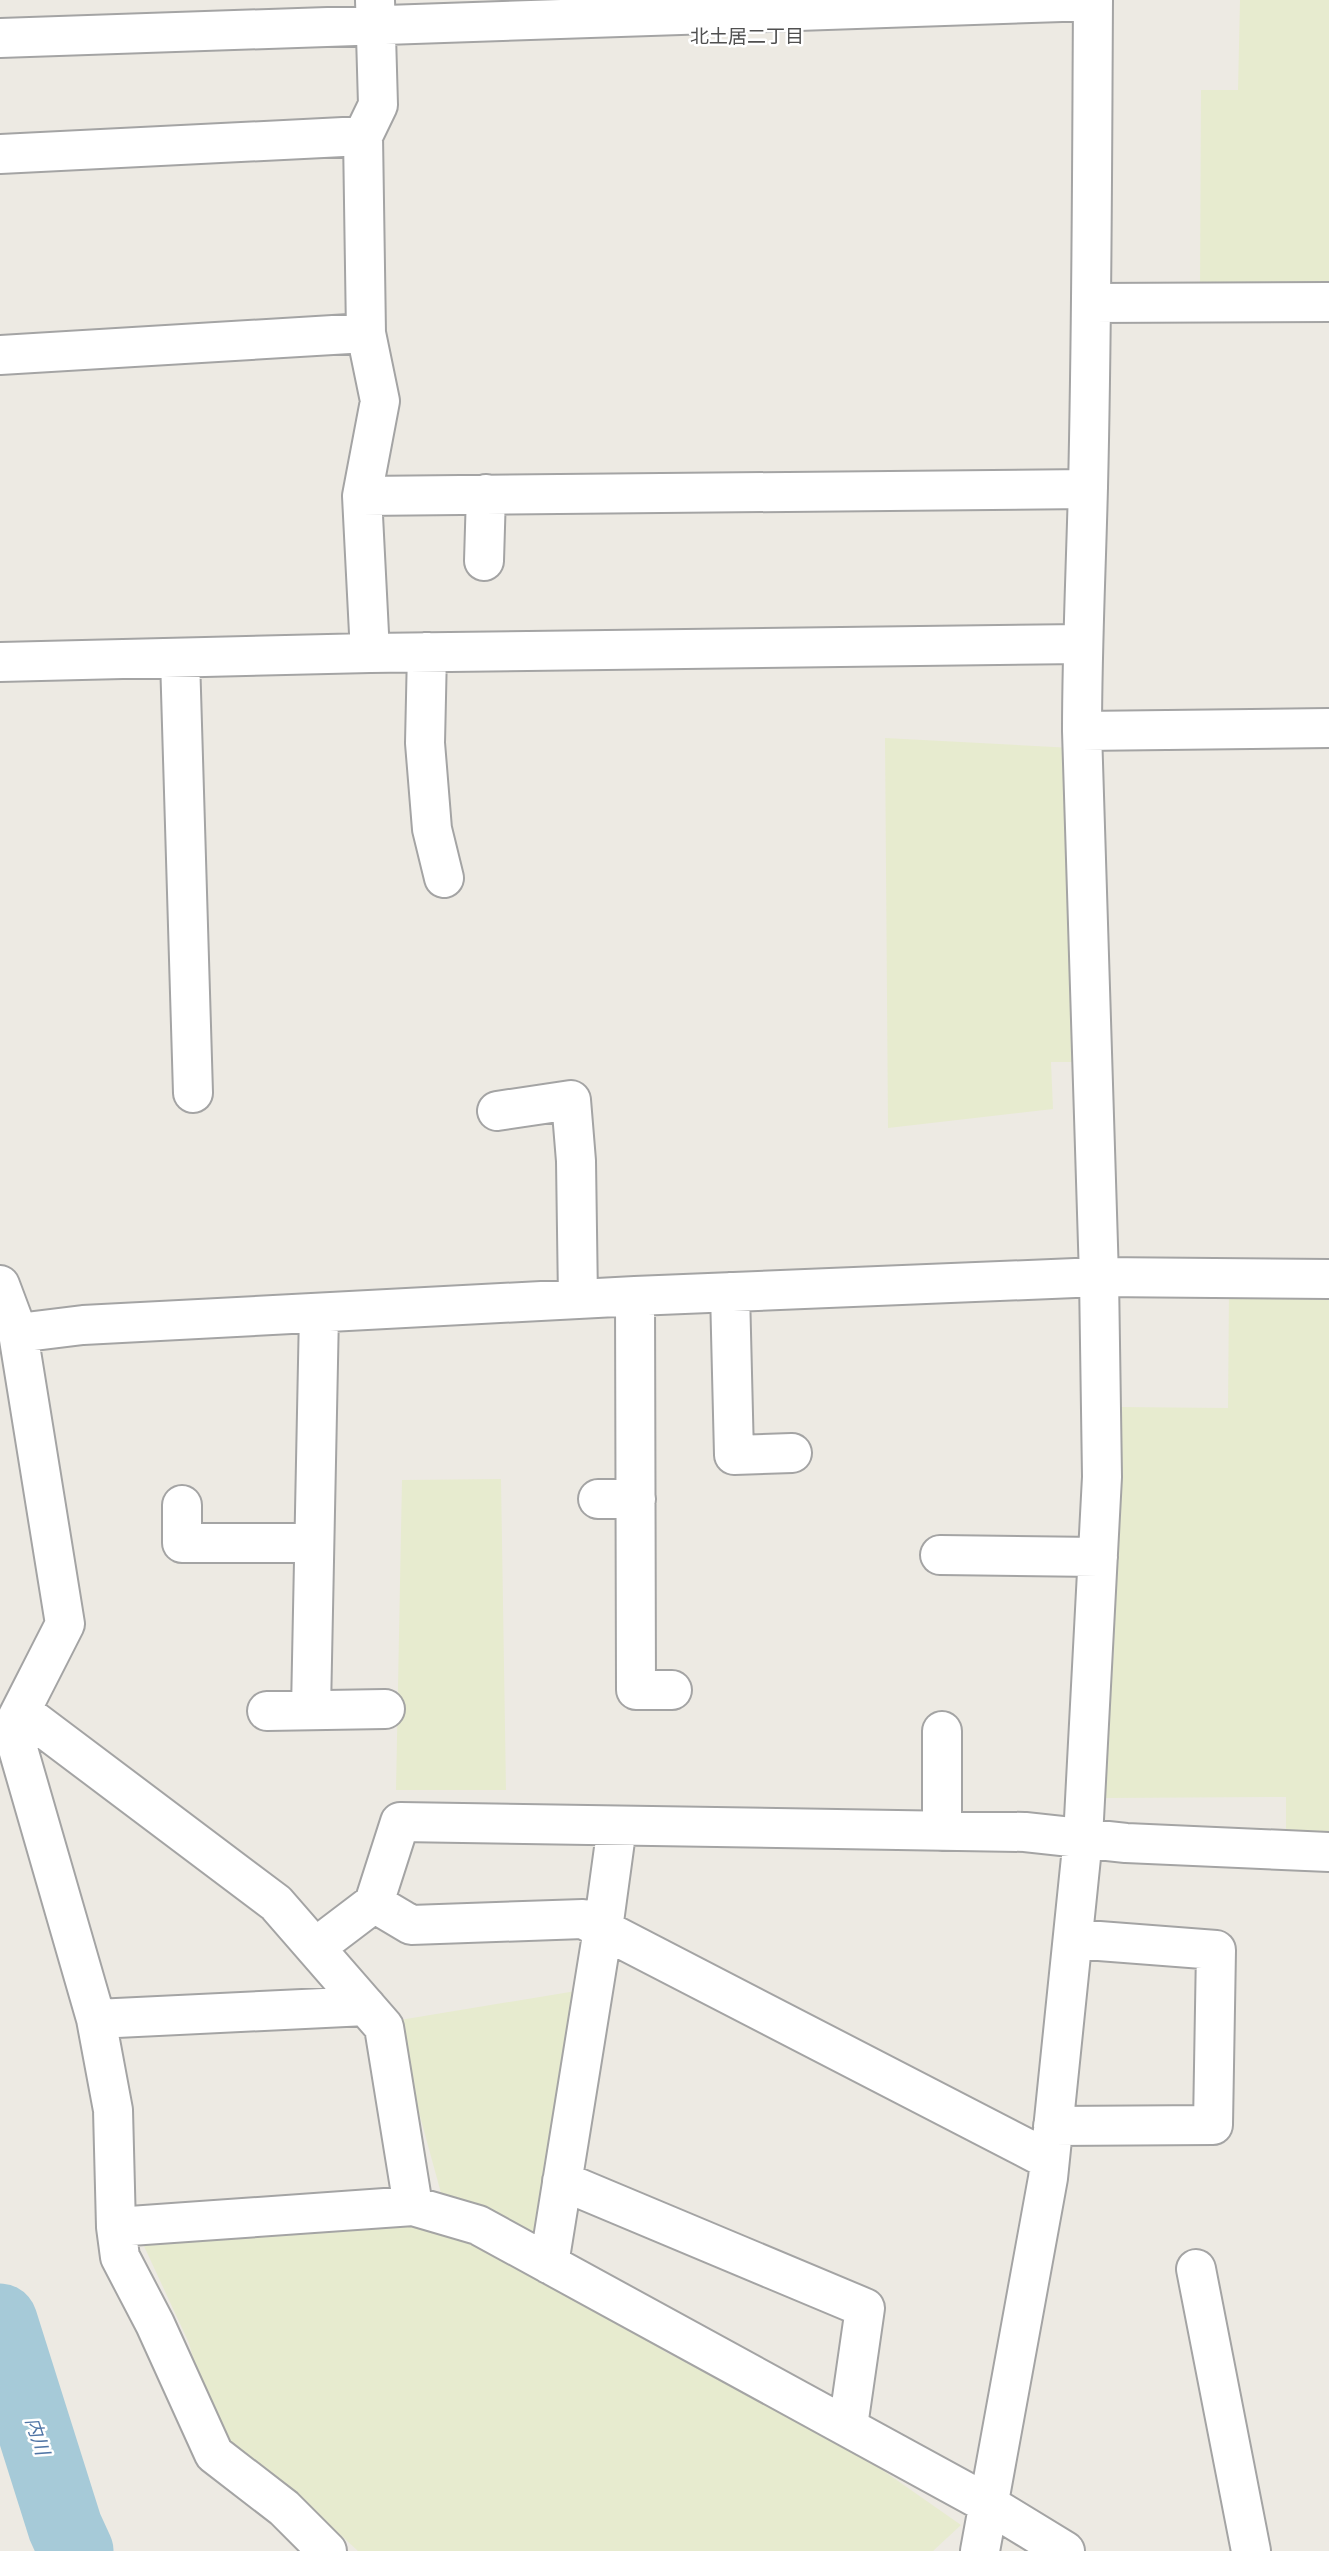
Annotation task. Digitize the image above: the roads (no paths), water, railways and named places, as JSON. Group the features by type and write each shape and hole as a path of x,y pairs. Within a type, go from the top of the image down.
{"street":[{"path":"0,38 375,13 1093,0 1091,303 1082,731 1100,1277 1102,1477 1083,1839 1051,2143 980,2551"},
{"path":"370,653 362,496 380,401 366,334 363,136 378,105 375,13"},
{"path":"0,154 363,136"},
{"path":"1091,303 1329,302"},
{"path":"0,355 366,334"},
{"path":"362,496 1088,489"},
{"path":"484,561 486,494"},
{"path":"0,662 427,652 1082,644"},
{"path":"427,652 425,743 432,829 444,878"},
{"path":"180,658 193,1093"},
{"path":"1082,731 1329,728"},
{"path":"497,1111 571,1100 576,1161 578,1299"},
{"path":"14,1357 83,1325 635,1296 1100,1277 1329,1279"},
{"path":"0,1285 65,1624 12,1728 96,2019 113,2110 116,2227 120,2257 155,2324 214,2454 284,2508 327,2551"},
{"path":"730,1292 734,1455 792,1453"},
{"path":"635,1296 636,1690 671,1689"},
{"path":"311,1710 319,1312"},
{"path":"598,1499 636,1499"},
{"path":"182,1505 182,1543 314,1543"},
{"path":"940,1555 1098,1557"},
{"path":"267,1710 385,1709"},
{"path":"20,1711 276,1903 384,2027 414,2206"},
{"path":"942,1731 942,1831"},
{"path":"316,1947 374,1903 400,1822 1025,1832 1126,1843 1329,1852"},
{"path":"549,2264 617,1826"},
{"path":"374,1903 411,1925 583,1919 1051,2143 1213,2125 1216,1950 1073,1938"},
{"path":"96,2019 366,2006"},
{"path":"562,2181 865,2308 848,2426"},
{"path":"116,2227 414,2206 478,2225 848,2426 988,2504 1065,2551"},
{"path":"1196,2269 1251,2551"}],"waterway":[{"name":"内川","path":"0,2321 65,2527 76,2551"}],"district":[{"name":"北土居二丁目","path":"747,36"}]}
